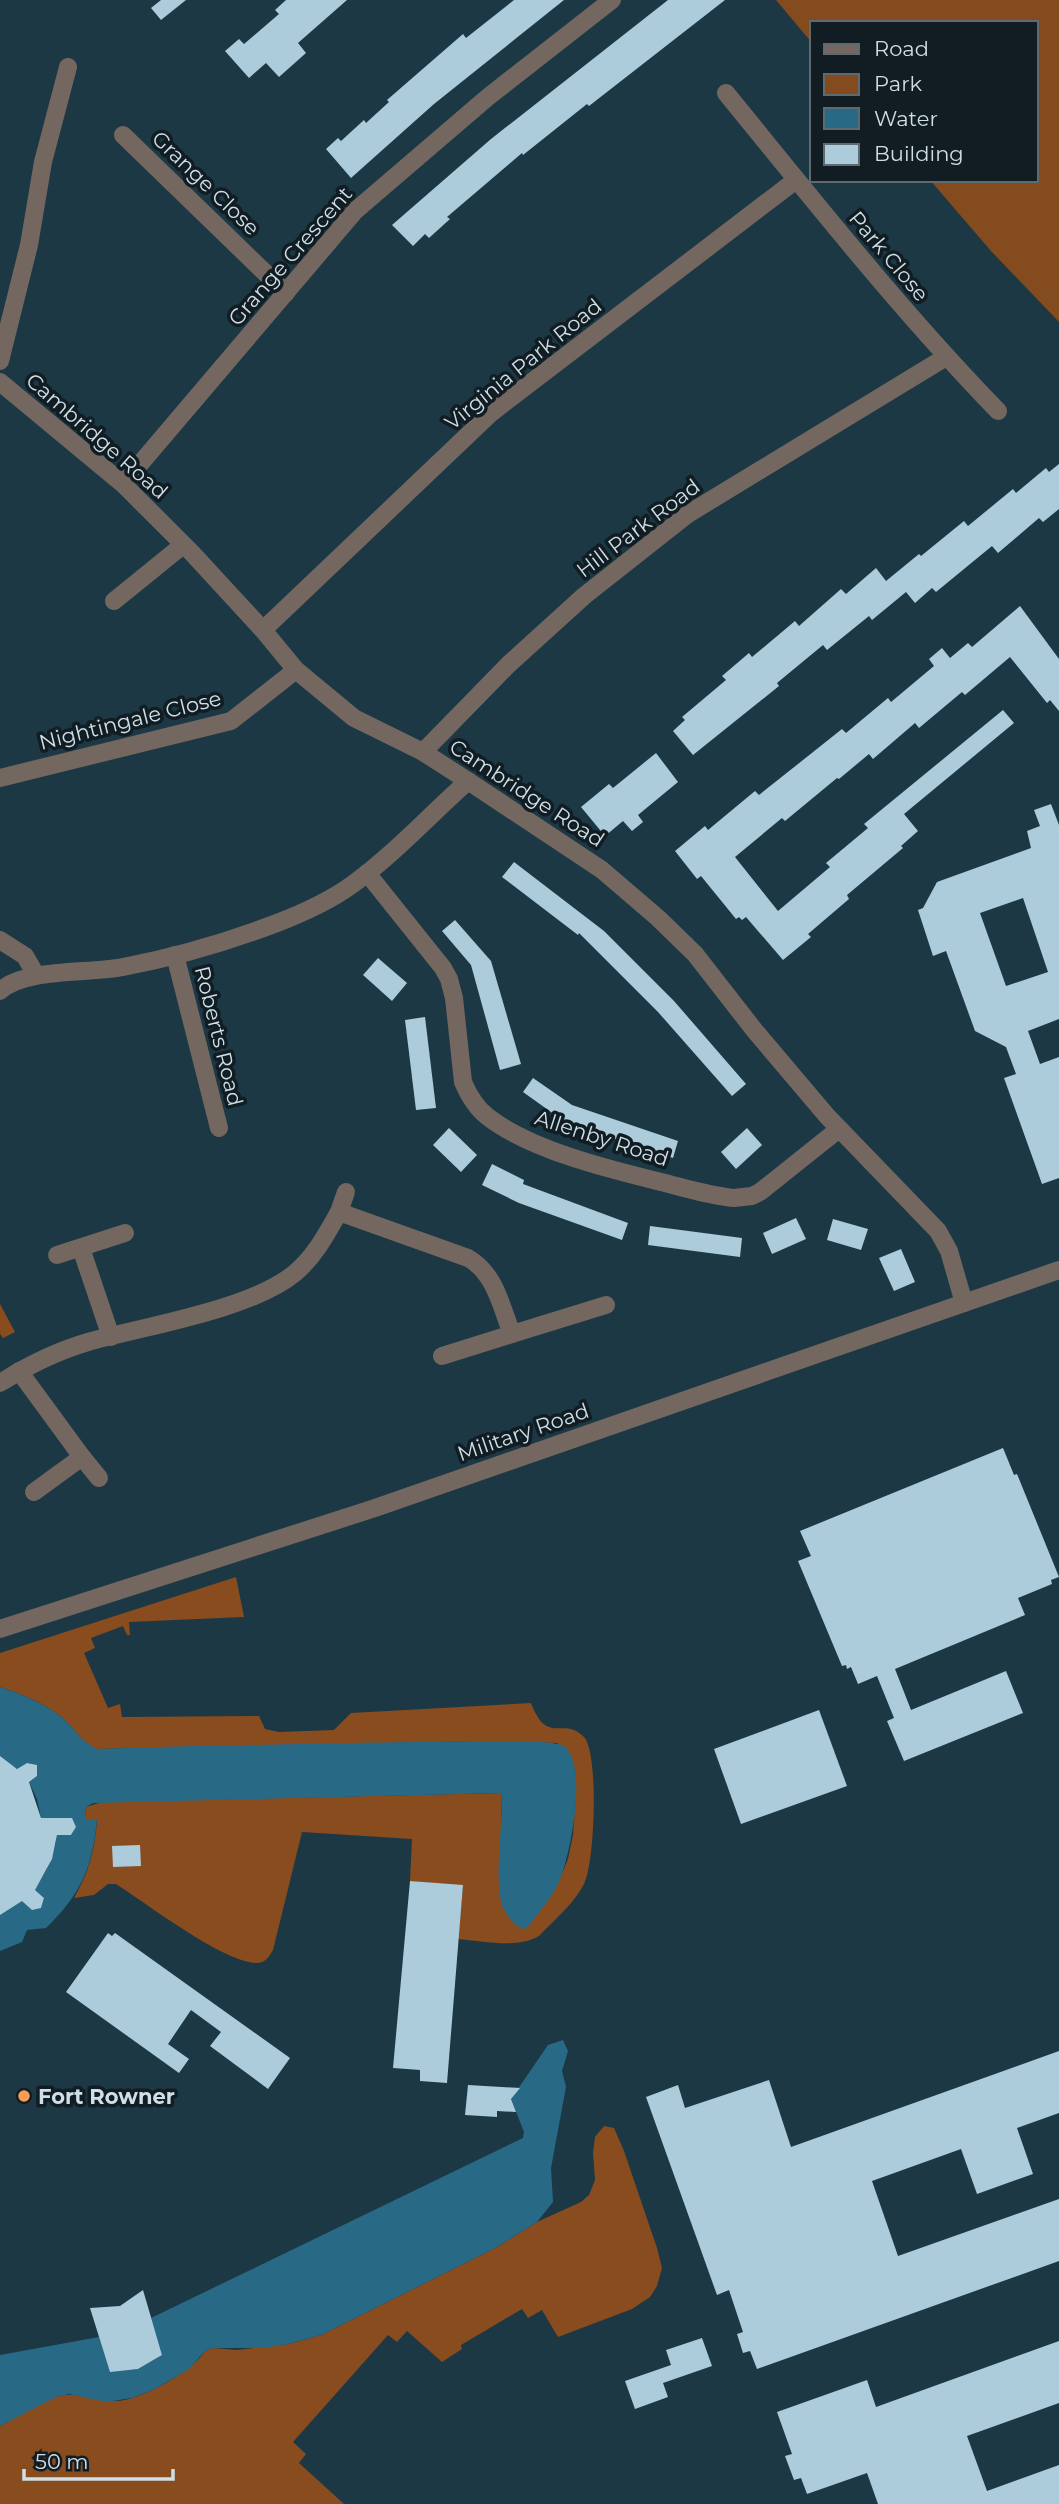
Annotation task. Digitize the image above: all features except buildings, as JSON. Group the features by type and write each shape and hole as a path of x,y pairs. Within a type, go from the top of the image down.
{"street":[{"name":"Grange Crescent","path":"123,484 355,211 488,97 612,0"},
{"path":"0,361 29,245 43,162 68,66"},
{"name":"Park Close","path":"726,93 864,264 998,411"},
{"name":"Grange Close","path":"123,135 286,293"},
{"name":"Virginia Park Road","path":"263,630 491,413 796,180"},
{"name":"Hill Park Road","path":"423,752 509,664 575,605 688,514 946,357"},
{"name":"Cambridge Road","path":"0,383 123,484 263,630 296,670 354,718 423,752 602,870 658,918 695,954 755,1031 839,1129 941,1235 949,1251 964,1303"},
{"path":"114,600 183,545"},
{"name":"Nightingale Close","path":"1,776 231,721 296,670"},
{"path":"0,991 13,981 36,975 107,970 176,955 220,943 292,917 342,892 367,873 467,781"},
{"name":"Allenby Road","path":"367,873 443,968 454,998 463,1082 480,1109 502,1126 563,1154 611,1170 734,1198 760,1192 839,1129"},
{"path":"0,940 25,956 36,975"},
{"name":"Roberts Road","path":"176,955 219,1128"},
{"path":"0,1383 60,1352 209,1311 271,1287 293,1275 309,1260 339,1212 346,1192"},
{"path":"339,1212 468,1258 480,1265 495,1289 512,1334"},
{"path":"57,1255 125,1233"},
{"path":"81,1248 111,1337"},
{"name":"Military Road","path":"0,1629 375,1508 1059,1270"},
{"path":"442,1356 606,1305"},
{"path":"19,1371 99,1478"},
{"path":"34,1492 82,1457"}],"green space":[{"path":"776,0 1059,0 1059,322 991,251 932,182 1038,182 1038,21 810,21 810,41"}],"shaded area":[{"path":"0,1304 15,1332 3,1338 0,1334"},
{"path":"236,1577 244,1617 129,1622 130,1635 127,1635 123,1626 91,1638 95,1648 84,1653 108,1708 120,1704 122,1717 259,1716 265,1729 279,1732 334,1730 351,1713 531,1703 544,1724 576,1731 584,1737 592,1764 594,1809 591,1854 584,1884 569,1905 539,1936 510,1943 458,1939 463,1886 410,1881 412,1839 302,1832 273,1950 260,1963 243,1960 206,1943 116,1884 108,1884 94,1895 74,1898 87,1870 96,1831 97,1820 85,1819 86,1807 102,1802 502,1793 500,1892 532,1921 558,1883 568,1859 573,1835 576,1792 575,1771 569,1752 557,1743 485,1741 97,1749 86,1743 53,1711 0,1687 0,1653"},
{"path":"604,2126 614,2128 624,2151 657,2248 662,2268 657,2286 650,2297 632,2309 558,2337 542,2310 528,2318 522,2309 461,2345 462,2349 442,2362 407,2331 397,2342 388,2335 293,2442 306,2454 299,2463 344,2504 0,2504 0,2426 39,2404 64,2395 117,2401 139,2396 166,2383 190,2367 205,2351 213,2348 237,2350 288,2344 321,2335 495,2248 537,2222 581,2202 589,2195 595,2180 595,2137"}],"water":[{"path":"0,1687 53,1711 97,1749 474,1741 558,1744 564,1746 571,1756 576,1791 572,1834 563,1872 552,1895 528,1927 523,1929 513,1922 503,1908 500,1893 502,1793 93,1803 86,1807 85,1819 97,1819 92,1852 76,1892 46,1928 27,1930 22,1942 0,1951 0,1914 22,1900 32,1909 41,1908 44,1898 34,1889 49,1864 57,1835 71,1835 76,1827 71,1818 41,1818 37,1799 29,1782 37,1776 37,1765 27,1763 17,1769 0,1757"},
{"path":"563,2040 568,2051 562,2071 566,2087 551,2168 553,2202 537,2222 495,2248 321,2335 262,2348 213,2348 205,2351 189,2369 155,2389 132,2398 106,2402 69,2394 56,2397 0,2426 0,2355 99,2337 110,2371 138,2369 162,2355 151,2318 523,2138 524,2132 511,2099 548,2045"}],"place":[{"name":"Fort Rowner","path":"24,2096"}]}
